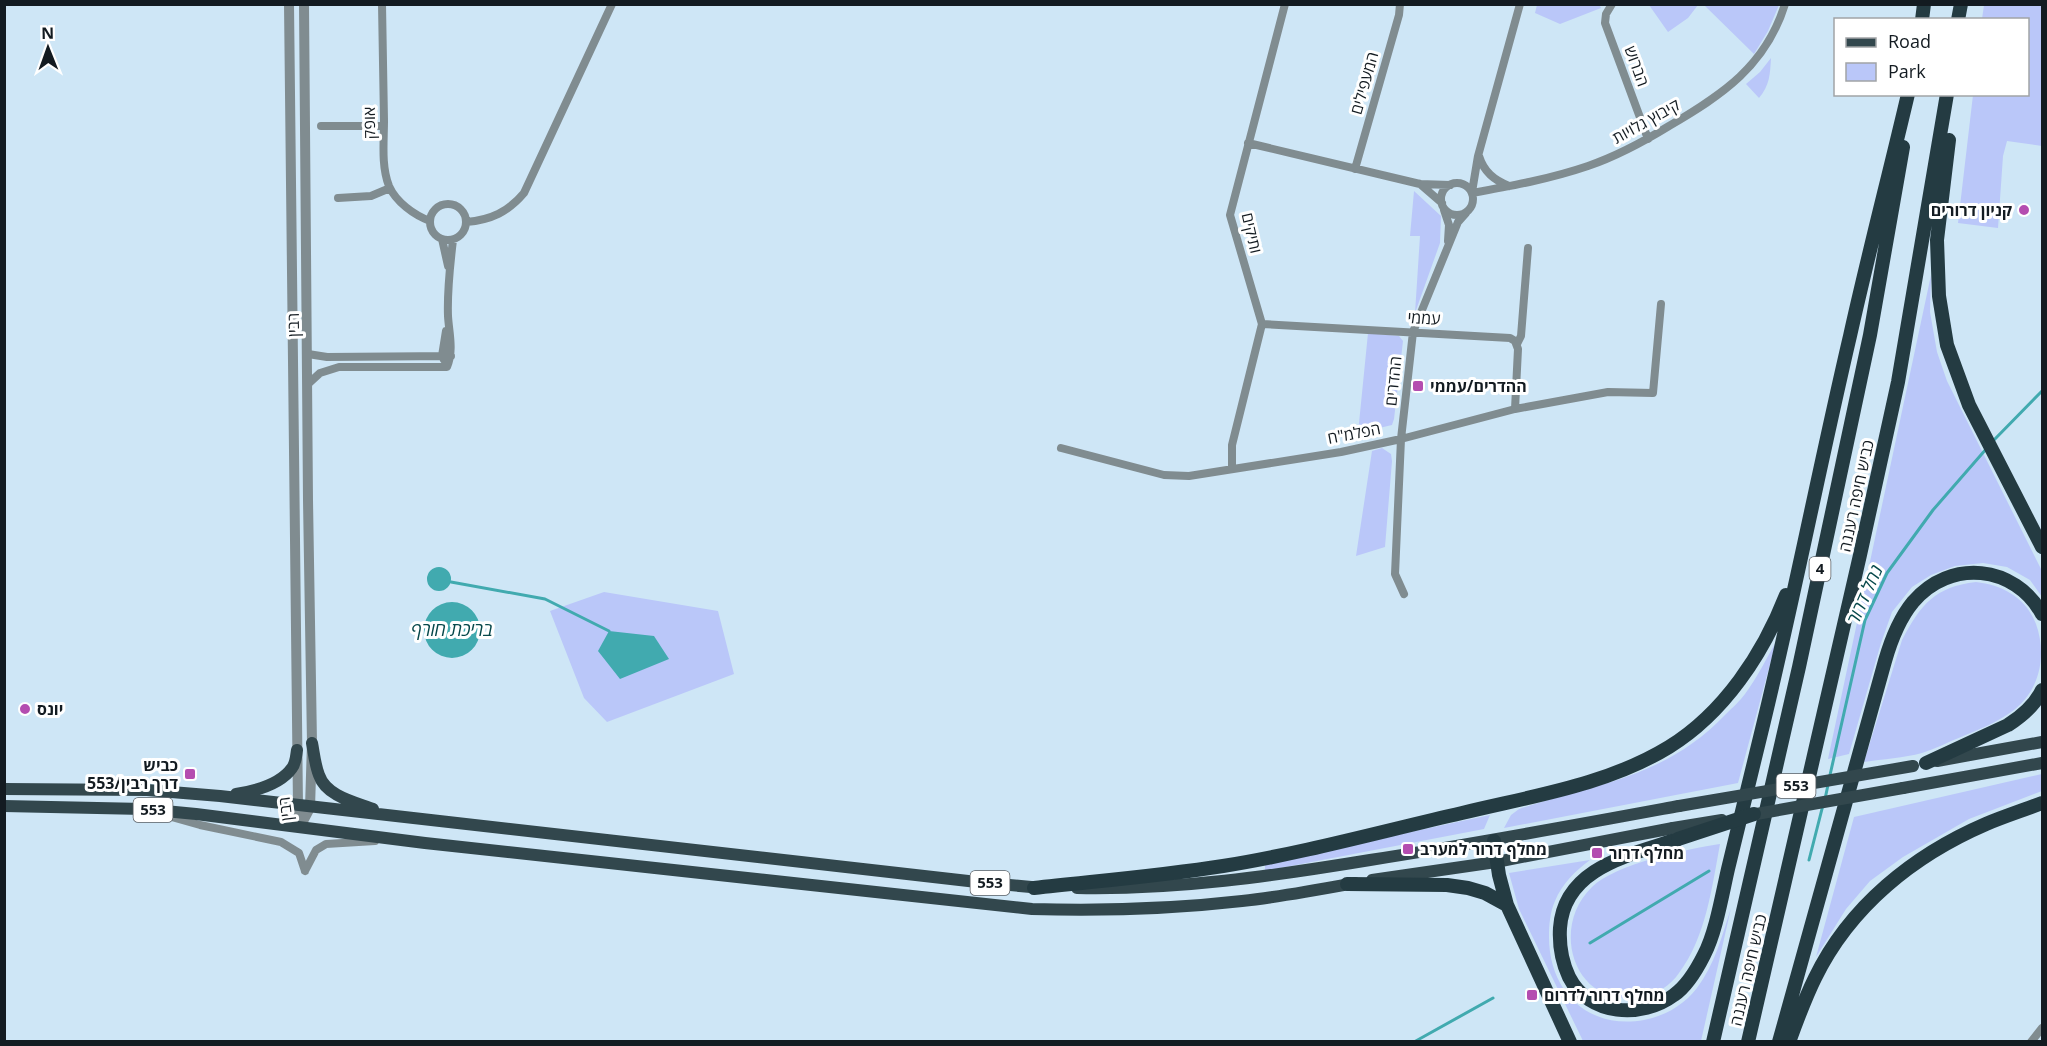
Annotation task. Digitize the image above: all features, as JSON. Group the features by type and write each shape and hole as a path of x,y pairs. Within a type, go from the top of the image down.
{"highway":[{"path":"1754,814 1676,834 1596,869 1584,878 1564,907 1560,925 1560,944 1570,978 1588,1000 1619,1011 1649,1008 1676,994 1688,981 1706,951 1720,905 1777,666 1852,325 1909,96"},
{"name":"כביש חיפה רעננה","path":"1713,1041 1870,335 1896,198 1910,96"},
{"name":"כביש חיפה רעננה","path":"1748,1041 1898,382 1947,96"},
{"path":"1954,96 1937,240 1939,296 1947,345 1969,405 2043,547"},
{"path":"1034,888 1179,872 1274,856 1547,793 1613,774 1671,746 1696,727 1720,704 1741,678 1777,618 1791,580 1828,433"},
{"path":"1779,1041 1885,661 1893,636 1903,618 1913,602 1926,589 1942,579 1976,573 1993,574 2012,582 2028,594 2043,614"},
{"path":"1919,764 2008,725 2026,712 2043,690"},
{"path":"1789,1041 1816,976 1848,926 1880,890 1929,853 1986,824 2043,803"},
{"path":"1494,841 1507,905 1570,1041"},
{"path":"1347,885 1447,885 1485,892 1507,905"}],"main road":[{"name":"553","path":"4,789 147,790 220,796 1034,888 1149,888 1285,874 1494,841 2043,742"},
{"path":"312,743 319,777 328,789 343,798 391,815"},
{"path":"220,796 252,792 269,785 293,767 297,750"},
{"name":"553","path":"1754,814 2043,763"},
{"name":"553","path":"4,806 144,809 342,831 425,843 1032,909 1092,910 1244,901 1676,834"}],"street":[{"name":"רבין","path":"289,4 297,750 304,807"},
{"name":"רבין","path":"300,827 312,743 304,4"},
{"name":"אופק","path":"382,4 385,170 390,188"},
{"path":"466,222 495,217 514,205 524,193 612,4"},
{"name":"ותיקים","path":"1262,324 1231,221 1231,208 1285,4"},
{"name":"המעפילים","path":"1355,169 1399,15 1400,4"},
{"path":"1420,184 1447,212 1456,215 1466,213 1473,202 1472,193 1478,155 1520,4"},
{"name":"הברוש","path":"1612,4 1606,14 1605,23 1648,139"},
{"name":"קיבוץ גלויות","path":"1472,193 1586,167 1648,139 1718,96 1747,71 1771,38 1785,4"},
{"path":"321,126 384,126"},
{"path":"1248,143 1420,184 1466,186 1472,193"},
{"path":"1443,206 1443,193 1469,174 1478,155"},
{"path":"1478,155 1487,172 1509,186"},
{"path":"338,198 371,196 390,188 412,212 430,220"},
{"path":"442,239 453,240 461,235 466,222 461,209 448,204 435,210 430,220 432,230 442,239 449,272"},
{"name":"ההדרים","path":"1443,206 1449,225 1448,247"},
{"name":"ההדרים","path":"1404,594 1395,574 1401,439 1413,332 1458,222 1466,213"},
{"path":"308,384 320,373 339,367 447,367 449,272 453,240"},
{"path":"1515,409 1517,344 1521,336 1528,248"},
{"name":"הפלמ\"ח","path":"1061,448 1164,475 1189,476 1341,452 1515,409 1608,393 1653,393 1661,304"},
{"path":"1232,469 1232,445 1262,324"},
{"name":"עממי","path":"1262,324 1510,338 1517,344"},
{"path":"308,354 327,357 447,356"},
{"path":"144,809 200,825 281,842 299,853 305,871 316,850 326,844 367,841 425,843"},
{"path":"2031,1041 2043,1028"}],"green space":[{"path":"1599,4 1601,8 1560,24 1535,13 1537,5"},
{"path":"1649,5 1698,5 1688,18 1668,32"},
{"path":"1704,5 1779,5 1768,31 1754,54"},
{"path":"1984,5 2042,5 2042,146 2007,141 2003,156 1998,228 1958,223 1973,96 2029,96 2029,18 1982,18"},
{"path":"1771,58 1767,84 1759,98 1746,84"},
{"path":"1414,191 1441,216 1440,243 1415,313 1420,236 1410,236"},
{"path":"1931,275 1930,312 1937,352 1947,381 2042,571 2042,597 2030,580 2007,567 1983,563 1955,566 1931,575 1912,587 1892,612 1849,754 1828,759"},
{"path":"1368,333 1399,336 1403,341 1392,425 1358,433"},
{"path":"1382,448 1391,454 1392,461 1385,547 1356,556 1372,451"},
{"path":"1976,582 1995,586 2012,594 2032,615 2039,636 2041,660 2030,692 2014,710 1981,729 1915,755 1864,762 1902,640 1909,627 1931,599 1950,588"},
{"path":"604,592 718,611 734,674 607,722 584,698 550,611"},
{"path":"1776,642 1738,783 1504,828 1511,815 1519,809 1629,776 1679,752 1703,735 1741,699 1754,682"},
{"path":"2042,774 2042,791 1969,819 1903,857 1870,881 1846,909 1816,957 1854,817"},
{"path":"1490,815 1484,829 1265,871 1265,863"},
{"path":"1720,844 1702,928 1688,959 1672,982 1648,996 1619,998 1599,991 1585,979 1575,962 1571,943 1572,923 1579,904 1592,887 1617,871 1634,865"},
{"path":"1590,860 1570,878 1555,901 1549,937 1551,957 1556,975 1576,1003 1590,1013 1606,1019 1624,1022 1644,1020 1667,1013 1686,1000 1709,969 1731,908 1701,1041 1583,1041 1519,909 1509,873"}],"water":[{"path":"439,567 444,568 450,574 450,584 444,590 439,591 434,590 428,584 427,579 428,574 434,568"},
{"name":"בריכת חורף","path":"452,602 463,604 472,610 478,619 480,630 478,641 472,650 463,656 452,658 441,656 432,650 426,641 424,630 426,619 432,610 441,604"},
{"path":"609,631 654,636 669,659 620,679 598,651"}],"waterway":[{"name":"נחל דרור","path":"1993,441 2042,391"},
{"name":"נחל דרור","path":"1830,775 1865,620 1887,573 1933,510 1987,448"},
{"path":"451,582 545,599 609,631"},
{"name":"נחל דרור","path":"1825,799 1828,785"},
{"name":"נחל דרור","path":"1809,860 1823,805"},
{"name":"נחל דרור","path":"1590,943 1709,871"},
{"name":"נחל דרור","path":"1414,1042 1493,998"}],"place":[{"name":"קניון דרורים","path":"2024,210"},
{"name":"ההדרים/עממי","path":"1418,386"},
{"name":"יונס","path":"25,709"},
{"name":"כביש 553/דרך רבין","path":"190,774"},
{"name":"מחלף דרור למערב","path":"1408,849"},
{"name":"מחלף דרור","path":"1597,853"},
{"name":"מחלף דרור לדרום","path":"1532,995"}]}
